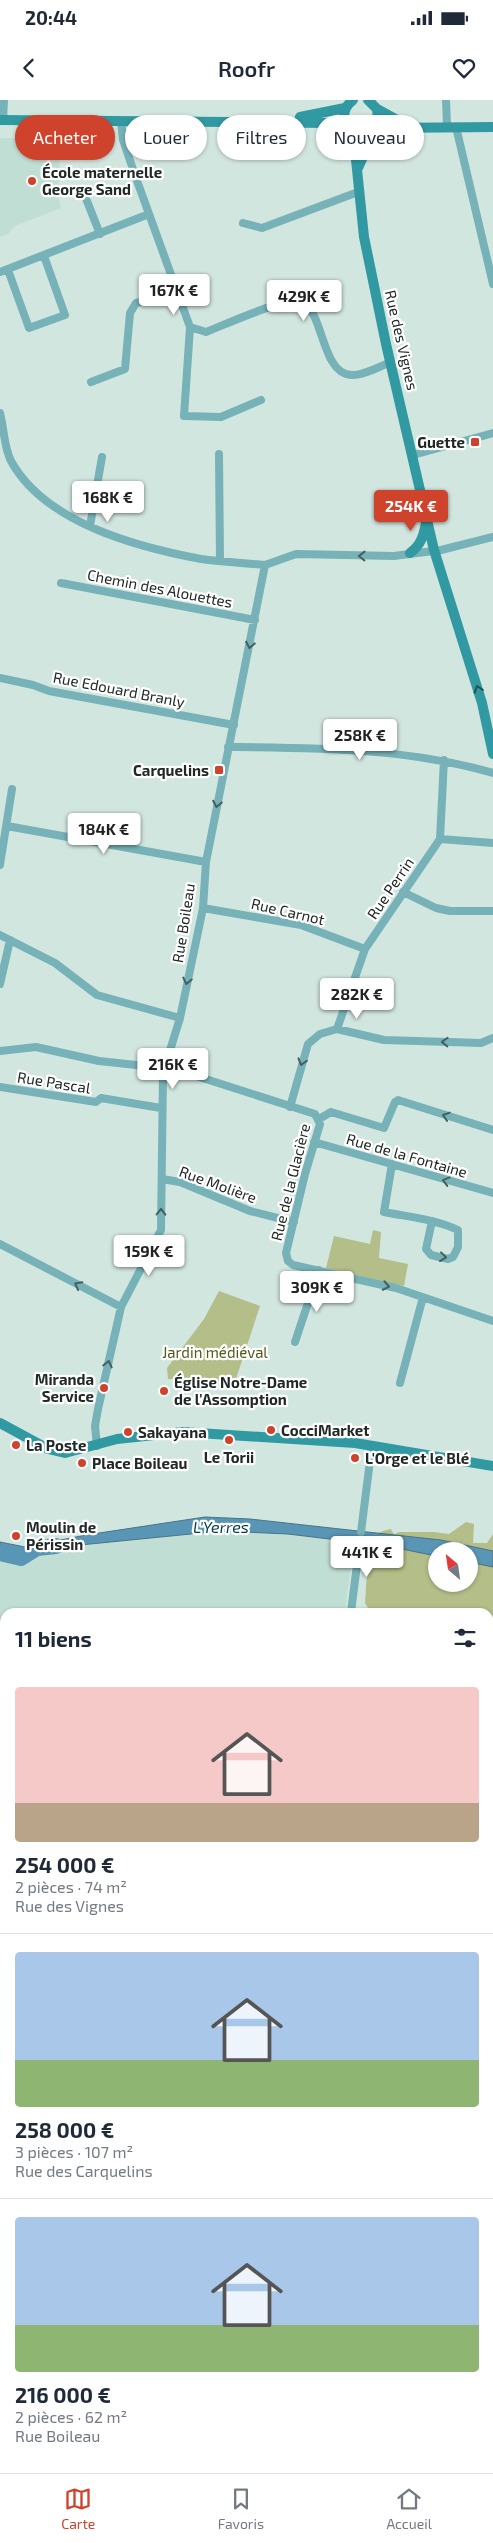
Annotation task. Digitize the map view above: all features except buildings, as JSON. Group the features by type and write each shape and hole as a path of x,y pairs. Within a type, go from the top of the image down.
{"street":[{"path":"4,100 2,120 217,122"},
{"path":"446,100 451,127 493,284"},
{"path":"306,117 315,116 351,102"},
{"name":"Rue des Vignes","path":"345,115 351,102"},
{"path":"372,103 392,115"},
{"path":"121,122 123,140 190,327 184,416 221,417 261,400"},
{"path":"424,127 493,126"},
{"name":"Rue des Vignes","path":"356,160 358,192 364,237 434,550 482,703 493,754"},
{"name":"Rue des Vignes","path":"358,168 362,160"},
{"path":"83,191 100,234"},
{"path":"243,223 262,228 358,192"},
{"path":"44,256 65,315 29,328 4,271 149,214"},
{"path":"90,382 125,369 130,313 136,303 178,293"},
{"path":"190,327 206,332 286,302 300,301 310,308 332,361 339,370 350,375 357,375 391,362"},
{"path":"0,413 11,460 30,486 61,511 110,536 202,559 265,565 296,554 394,556 434,550 493,537"},
{"path":"413,455 493,433"},
{"path":"219,454 220,560"},
{"path":"90,526 102,457"},
{"name":"Rue des Vignes","path":"410,553 418,547 424,534 427,519"},
{"name":"Rue Boileau","path":"97,1446 95,1426 121,1307 161,1230 161,1108 164,1068 180,1018 203,908 206,862 265,565"},
{"name":"Chemin des Alouettes","path":"61,583 255,620"},
{"name":"Rue Edouard Branly","path":"0,678 33,685 49,691 234,725"},
{"path":"228,747 358,749 444,760 493,773"},
{"path":"444,760 440,839 493,843"},
{"path":"0,865 12,789"},
{"path":"7,826 206,862"},
{"name":"Rue Perrin","path":"337,1028 366,949 440,839"},
{"path":"403,892 443,910 493,911"},
{"name":"Rue Carnot","path":"203,908 301,925 366,949"},
{"path":"0,935 55,963 97,995 180,1018"},
{"path":"0,984 10,940"},
{"path":"290,1106 308,1044 320,1034 337,1028 384,1040 481,1043 493,1038"},
{"name":"Rue de la Glacière","path":"0,1052 36,1047 99,1061 164,1068 187,1073 315,1114 320,1124 286,1253 288,1261 293,1265 396,1288 493,1321"},
{"name":"Rue Pascal","path":"0,1087 96,1102 101,1098 161,1108"},
{"path":"319,1119 331,1112 384,1128 395,1102 398,1100 493,1130"},
{"name":"Rue de la Fontaine","path":"314,1142 493,1192"},
{"path":"392,1164 384,1212 432,1221 458,1230 458,1247 453,1258 448,1259 431,1255 426,1249 432,1221"},
{"name":"Rue Molière","path":"162,1179 180,1182 250,1211 294,1222"},
{"path":"0,1244 121,1307"},
{"path":"295,1342 318,1270"},
{"path":"400,1383 423,1297"},
{"path":"0,1423 56,1452 73,1452 117,1439 183,1432 372,1445 493,1466"},
{"path":"361,1532 372,1445"},
{"path":"352,1608 360,1541"}],"shaded area":[{"name":"École maternelle George Sand","path":"0,138 15,138 15,160 60,160 58,195 61,208 15,226 8,234 0,237"},
{"path":"221,1531 288,1534 354,1542 346,1608 0,1608 0,1560 22,1561 29,1550"}],"green space":[{"path":"373,1230 381,1232 379,1258 408,1264 404,1286 326,1268 334,1236 370,1244"},
{"name":"Jardin médiéval","path":"219,1291 260,1306 233,1388 215,1384 185,1390 182,1379 168,1379 167,1368 204,1319"},
{"path":"466,1522 474,1524 473,1542 428,1542 428,1592 478,1592 478,1543 487,1543 493,1534 493,1608 368,1608 365,1603 368,1556 365,1552 360,1551 362,1541 391,1529 394,1535 399,1532 449,1534"}],"water":[{"path":"205,1517 250,1519 450,1542 428,1542 428,1554 358,1540 354,1542 288,1534 221,1531 30,1550 22,1561 0,1560 0,1542 25,1547 86,1535"},
{"path":"478,1548 493,1551 493,1567 478,1564"}],"waterway":[{"name":"L'Yerres","path":"0,1553 21,1558 37,1548 56,1546"}],"place":[{"name":"École maternelle George Sand","path":"32,181"},
{"name":"Guette","path":"475,442"},
{"name":"Carquelins","path":"219,770"},
{"name":"Miranda Service","path":"104,1388"},
{"name":"Église Notre-Dame de l'Assomption","path":"164,1391"},
{"name":"CocciMarket","path":"271,1430"},
{"name":"Sakayana","path":"128,1432"},
{"name":"Le Torii","path":"229,1440"},
{"name":"La Poste","path":"16,1445"},
{"name":"L'Orge et le Blé","path":"355,1458"},
{"name":"Place Boileau","path":"82,1463"},
{"name":"Moulin de Périssin","path":"16,1536"}]}
